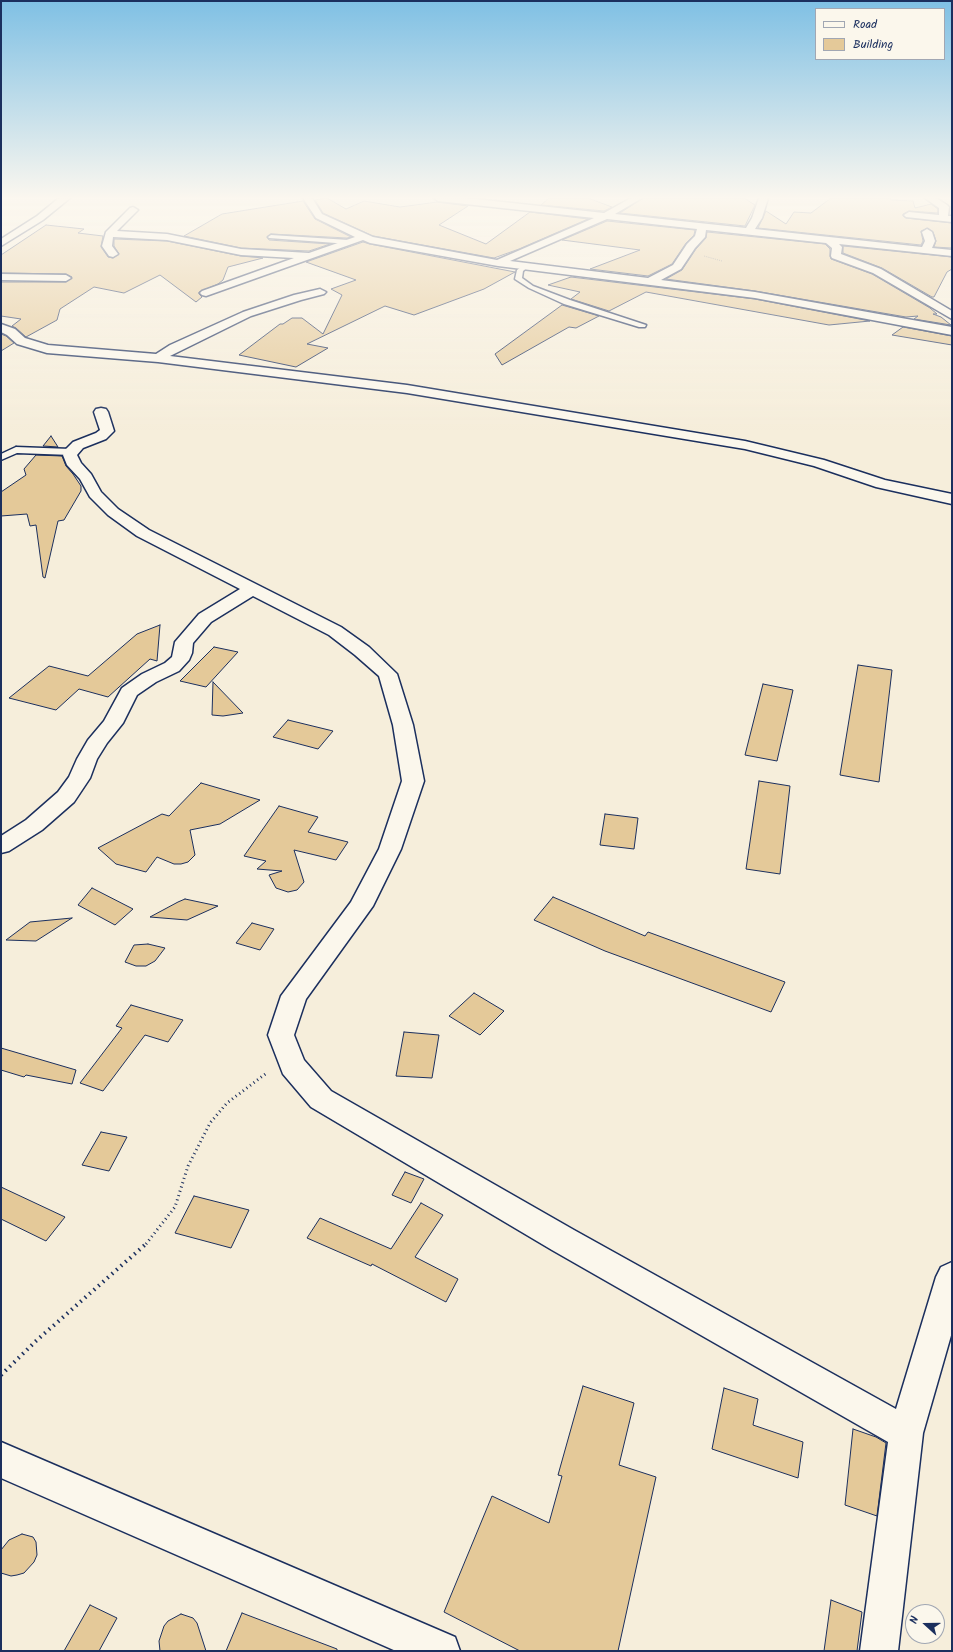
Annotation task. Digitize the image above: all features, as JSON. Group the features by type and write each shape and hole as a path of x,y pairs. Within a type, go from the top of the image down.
{"street":[{"path":"206,294 258,275"},
{"path":"596,275 784,300 825,309 952,331"},
{"path":"650,282 664,275"},
{"path":"884,275 952,316"},
{"path":"1,277 66,278"},
{"path":"158,358 174,348 247,314 298,297 320,292"},
{"path":"1,328 10,332 21,341 42,348 158,358 226,368 407,389 730,443 780,453 819,463 881,484 952,499"},
{"path":"101,412 107,431 101,436 78,445 70,455 74,465 86,477 96,494 113,512 143,533 335,631 362,651 388,674 403,725 413,781 390,849 361,906 294,996 281,1035 293,1066 321,1099 563,1240 906,1433"},
{"path":"1,846 34,825 66,797 80,778 87,759 98,740 113,723 129,692 149,678 172,667 180,660 183,653 184,642 205,618 253,590"},
{"path":"879,1651 906,1433 952,1277"},
{"path":"1,1460 441,1651"}],"lane":[{"path":"519,275 518,279 531,287 567,302 642,325"},
{"path":"1,457 16,450 71,452"}],"path":[{"path":"1,1375 36,1341 149,1240 175,1207 188,1166 210,1123 227,1103 289,1056"}],"building":[{"path":"68,275 160,275 124,293 94,287 60,309 57,320 26,337 12,326 21,319 1,316 1,282 66,282 72,277"},
{"path":"160,275 225,275 223,280 218,284 199,292 202,297 196,302"},
{"path":"342,275 509,275 484,289 414,315 385,306 307,344 328,348 296,367 239,355 280,324 283,324 292,318 302,318 323,334 342,295 331,289 356,280"},
{"path":"673,275 874,275 930,308 937,314 933,314 941,317 951,325 914,319 918,316 906,317 755,291 666,279"},
{"path":"894,275 945,275 934,297"},
{"path":"571,277 755,299 870,321 829,325 646,292 609,311 571,299 580,292 548,285"},
{"path":"562,305 599,316 576,328 569,327 502,365 495,354"},
{"path":"903,327 952,336 952,345 892,335"},
{"path":"1,334 6,336 14,343 1,351"},
{"path":"51,436 58,447 43,446"},
{"path":"36,455 62,456 66,466 81,486 81,491 64,520 58,521 45,578 43,577 36,525 30,526 27,514 1,516 1,492 26,475 24,469"},
{"path":"160,625 157,661 150,659 108,697 79,689 56,710 9,698 49,666 88,676 137,634"},
{"path":"214,647 238,652 206,687 180,681"},
{"path":"858,665 892,670 879,782 840,775"},
{"path":"213,682 243,713 223,716 212,715"},
{"path":"763,684 793,690 777,761 745,755"},
{"path":"288,720 333,731 318,749 273,737"},
{"path":"759,781 790,786 780,874 746,869"},
{"path":"201,783 260,800 220,824 190,830 195,855 188,862 174,864 157,857 146,872 116,864 98,848 162,814 169,816"},
{"path":"279,806 318,817 308,832 348,842 336,860 294,850 304,882 297,890 288,892 276,888 269,875 282,871 257,869 266,861 244,856"},
{"path":"605,814 638,818 634,849 600,845"},
{"path":"92,888 133,909 115,925 78,905"},
{"path":"553,897 645,936 648,932 785,982 771,1012 605,951 534,920"},
{"path":"185,899 218,906 187,920 150,917 178,902"},
{"path":"72,918 36,941 6,940 30,922"},
{"path":"252,923 274,929 260,950 236,943"},
{"path":"148,944 165,948 155,961 146,966 136,966 125,962 134,945"},
{"path":"474,993 504,1011 480,1035 449,1016"},
{"path":"131,1005 183,1020 168,1042 145,1035 103,1091 80,1083 122,1028 116,1026"},
{"path":"404,1032 439,1035 432,1078 396,1076"},
{"path":"1,1048 76,1070 72,1084 26,1075 24,1077 1,1070"},
{"path":"101,1132 127,1137 109,1171 82,1165"},
{"path":"405,1172 424,1179 411,1203 392,1195"},
{"path":"1,1187 65,1217 46,1241 1,1219"},
{"path":"194,1196 249,1210 231,1248 175,1233"},
{"path":"421,1203 443,1215 415,1257 458,1279 446,1302 372,1264 371,1266 307,1238 320,1218 391,1249"},
{"path":"583,1386 634,1403 619,1465 656,1477 618,1651 520,1651 444,1612 492,1496 549,1523 562,1476 558,1475"},
{"path":"724,1388 758,1399 753,1425 803,1442 798,1478 712,1449"},
{"path":"853,1429 876,1437 886,1443 877,1516 845,1505"},
{"path":"22,1534 33,1537 36,1542 37,1555 34,1562 24,1573 11,1576 1,1573 1,1550 9,1540"},
{"path":"831,1600 862,1612 857,1651 824,1651"},
{"path":"90,1605 117,1618 99,1651 64,1651"},
{"path":"242,1613 337,1649 337,1651 226,1651"},
{"path":"181,1614 193,1618 197,1623 206,1651 160,1651 159,1641 164,1626 168,1621"}]}
